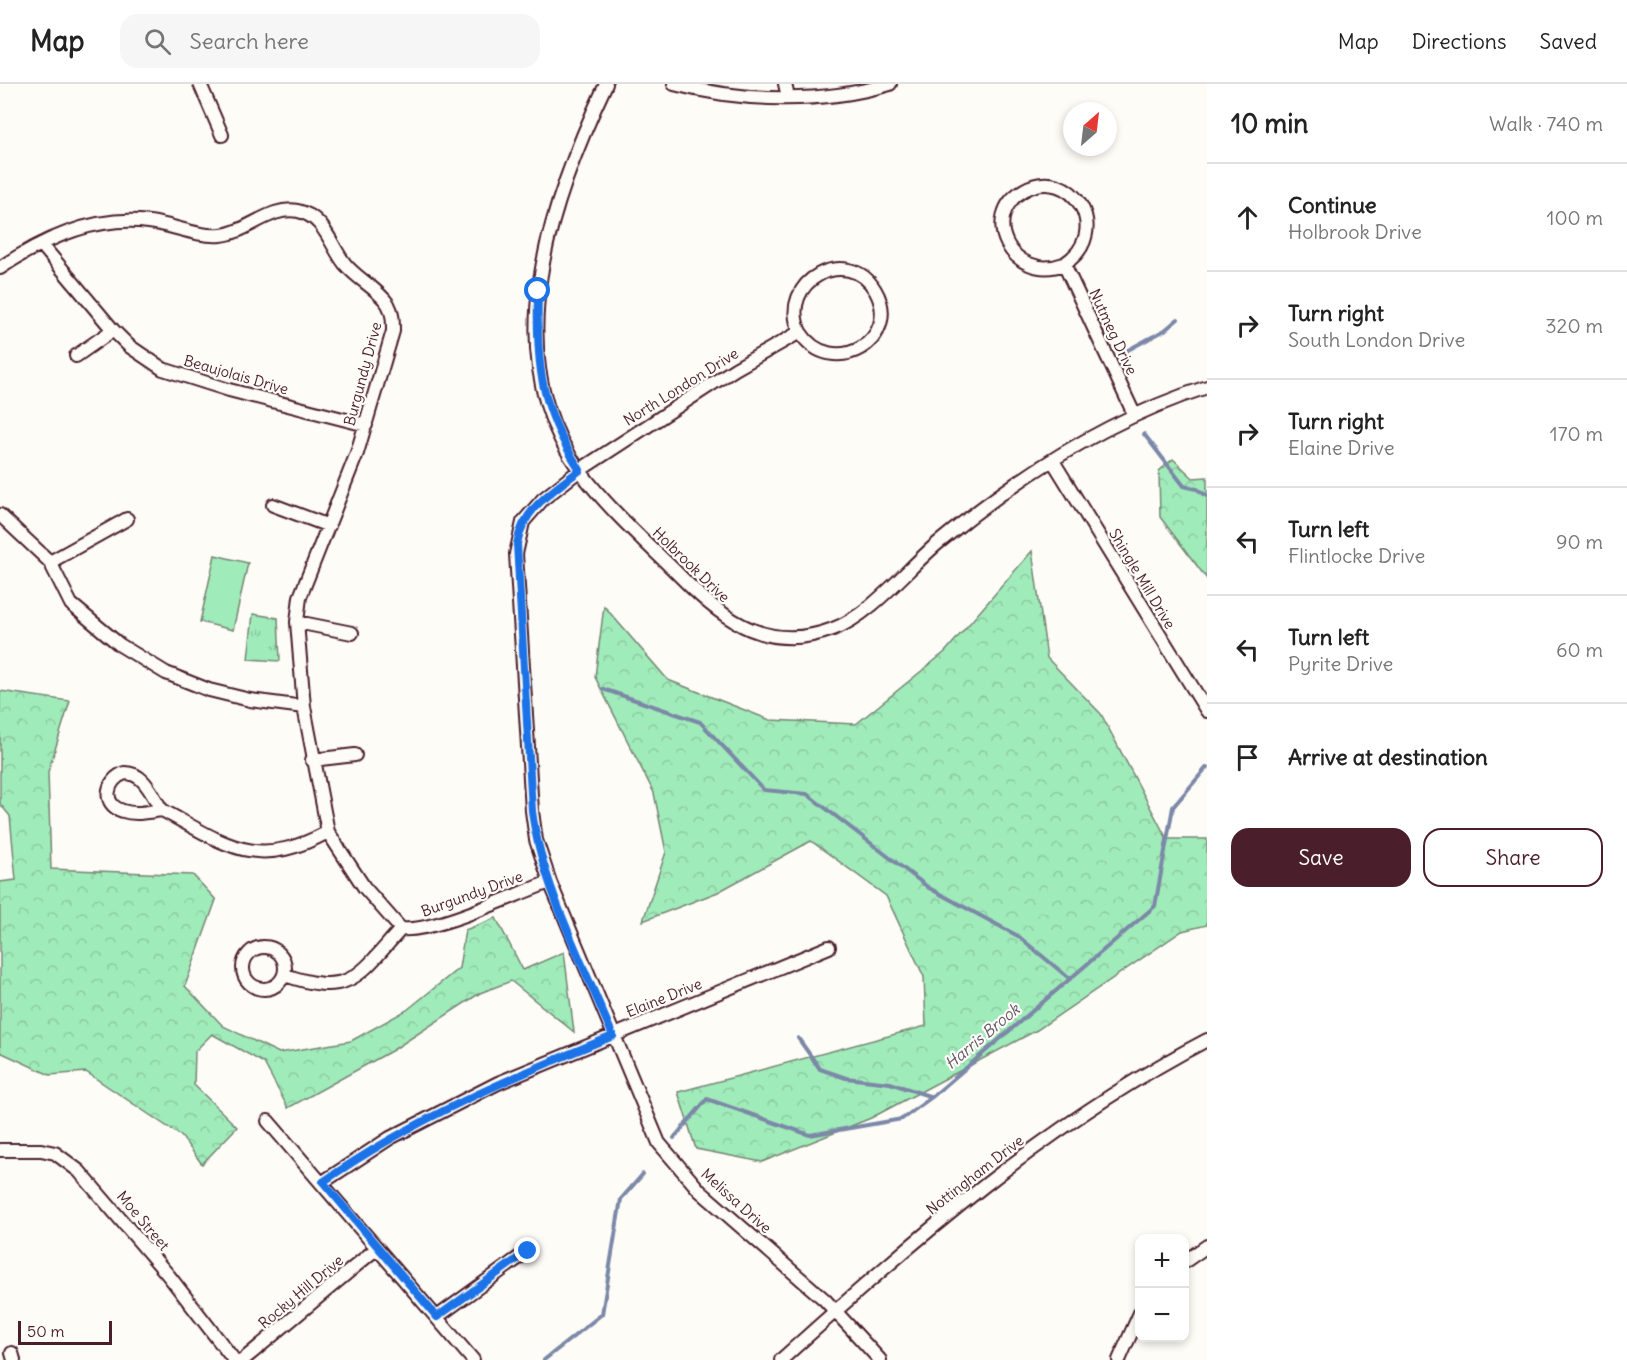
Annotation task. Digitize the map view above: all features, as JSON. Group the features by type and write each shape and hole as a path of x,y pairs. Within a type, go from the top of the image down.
{"street":[{"path":"200,84 222,135"},
{"name":"Holbrook Drive","path":"606,84 572,165 549,235 539,283 538,343 544,397 558,434 580,470 634,531 722,616 748,630 777,637 807,637 835,629 854,618 990,502 1053,461 1134,414 1207,387"},
{"path":"674,84 722,93 787,90 846,94 890,84"},
{"path":"1040,184 1060,187 1077,199 1084,211 1087,225 1086,238 1075,256 1064,264 1050,268 1030,266 1009,248 1003,228 1005,214 1015,196 1027,188 1040,184"},
{"name":"Burgundy Drive","path":"0,268 41,244 80,228 101,223 148,222 219,235 237,231 289,210 308,214 323,228 345,265 383,298 393,318 393,331 366,425 300,597 297,622 304,707 312,760 328,832 364,887 401,929 411,930 439,923 550,882"},
{"name":"Beaujolais Drive","path":"41,244 113,330 146,358 179,375 366,425"},
{"name":"Nutmeg Drive","path":"1064,264 1134,414"},
{"path":"832,270 854,272 867,280 876,291 881,312 879,325 873,337 858,350 846,355 825,353 808,343 800,332 795,311 798,296 806,284 818,274 832,270"},
{"path":"76,356 113,330"},
{"name":"North London Drive","path":"550,882 536,840 532,811 516,554 519,533 530,512 580,470 735,369 800,332"},
{"name":"Shingle Mill Drive","path":"1053,461 1207,711"},
{"path":"273,505 329,526"},
{"path":"0,515 51,562 65,595 81,614 120,645 159,669 188,683 229,696 304,707"},
{"path":"51,562 127,519"},
{"path":"297,622 352,633"},
{"path":"312,760 355,755"},
{"path":"162,810 228,845 251,852 266,853 296,847 328,832"},
{"name":"Melissa Drive","path":"550,882 651,1127 669,1157 700,1191 836,1311 880,1360"},
{"path":"285,975 319,986 343,982 374,962 401,929"},
{"name":"Elaine Drive","path":"323,1182 390,1138 498,1083 829,947"},
{"name":"Nottingham Drive","path":"781,1360 949,1213 1019,1158 1132,1081 1207,1040"},
{"path":"268,1121 323,1182 473,1360"},
{"name":"Moe Street","path":"0,1150 41,1150 55,1153 73,1165 170,1276 234,1360"},
{"path":"1189,1259 1207,1246"},
{"name":"Rocky Hill Drive","path":"243,1360 377,1248"},
{"path":"437,1317 528,1251"},
{"path":"1119,1360 1135,1324"}],"green space":[{"path":"1173,459 1193,478 1207,477 1207,579 1160,517 1159,471"},
{"path":"1032,551 1047,658 1101,714 1167,839 1207,839 1207,925 1182,931 1037,1030 871,1118 762,1162 696,1149 678,1092 926,1026 924,977 886,896 811,841 718,892 643,921 666,852 654,793 595,677 604,606 668,680 770,720 856,724 945,652"},
{"path":"215,555 248,563 233,630 200,622"},
{"path":"253,614 278,618 280,661 248,659"},
{"path":"0,691 70,701 48,772 51,869 193,875 216,900 185,986 223,1026 279,1053 351,1041 407,1010 459,968 465,930 496,918 523,970 564,952 574,1032 511,981 480,993 393,1050 288,1108 264,1063 212,1034 195,1051 194,1085 237,1127 202,1164 181,1136 86,1072 50,1075 0,1052 0,882 16,880 10,816 0,804"}],"waterway":[{"name":"Harris Brook","path":"1126,351 1165,330 1178,319"},
{"name":"Harris Brook","path":"1144,434 1184,486 1197,489 1207,496"},
{"path":"603,689 700,722 764,790 807,794 929,888 1018,936 1070,979"},
{"name":"Harris Brook","path":"674,1138 707,1099 810,1135 902,1119 932,1097 1155,906 1173,807 1207,767"},
{"path":"798,1038 820,1069 846,1078 890,1083 932,1097"},
{"name":"Harris Brook","path":"544,1360 602,1314 621,1199 643,1174"}],"route":[{"path":"528,1251 437,1317 323,1182 390,1138 458,1102 498,1083 613,1036 550,882 536,840 532,811 517,544 523,522 530,512 580,470 558,434 544,397 538,343 538,291"}]}
